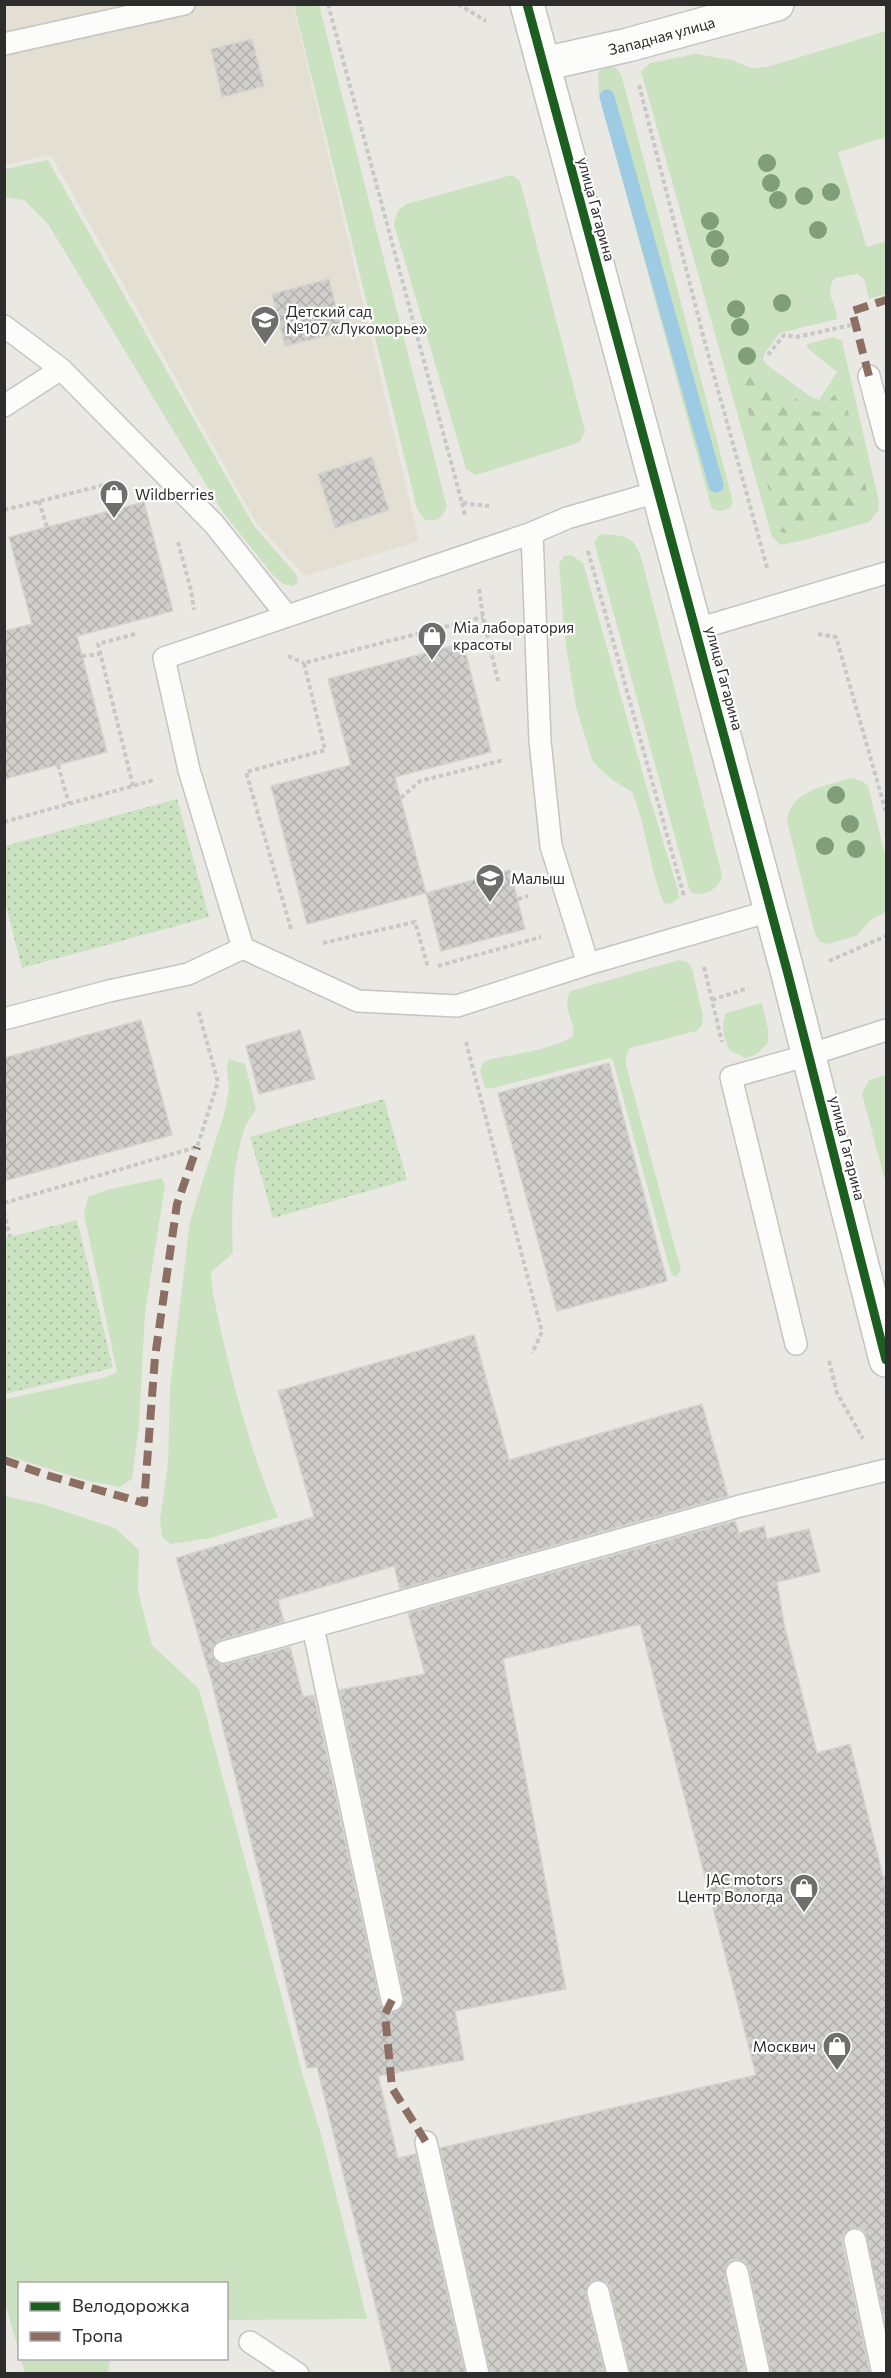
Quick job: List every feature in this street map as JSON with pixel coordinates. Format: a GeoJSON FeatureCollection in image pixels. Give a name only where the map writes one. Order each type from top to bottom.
{"type":"FeatureCollection","features":[{"type":"Feature","properties":{"kind":"street","name":"улица Гагарина"},"geometry":{"type":"LineString","coordinates":[[527,4],[657,492],[697,629],[886,1360]]}},
{"type":"Feature","properties":{"kind":"street","name":"Западная улица"},"geometry":{"type":"LineString","coordinates":[[543,64],[628,45],[777,4]]}},
{"type":"Feature","properties":{"kind":"lane"},"geometry":{"type":"LineString","coordinates":[[4,44],[184,4]]}},
{"type":"Feature","properties":{"kind":"lane"},"geometry":{"type":"LineString","coordinates":[[4,326],[61,369],[214,524],[287,616]]}},
{"type":"Feature","properties":{"kind":"lane"},"geometry":{"type":"LineString","coordinates":[[4,406],[61,369]]}},
{"type":"Feature","properties":{"kind":"lane"},"geometry":{"type":"LineString","coordinates":[[869,376],[886,440]]}},
{"type":"Feature","properties":{"kind":"lane"},"geometry":{"type":"LineString","coordinates":[[657,492],[567,518],[532,533],[164,658],[189,770],[243,948],[358,1001],[457,1006],[588,964],[770,911]]}},
{"type":"Feature","properties":{"kind":"lane"},"geometry":{"type":"LineString","coordinates":[[532,533],[540,741],[551,846],[588,964]]}},
{"type":"Feature","properties":{"kind":"lane"},"geometry":{"type":"LineString","coordinates":[[697,629],[886,573]]}},
{"type":"Feature","properties":{"kind":"lane"},"geometry":{"type":"LineString","coordinates":[[4,1019],[109,991],[188,974],[243,948]]}},
{"type":"Feature","properties":{"kind":"lane"},"geometry":{"type":"LineString","coordinates":[[796,1344],[731,1077],[886,1030]]}},
{"type":"Feature","properties":{"kind":"lane"},"geometry":{"type":"LineString","coordinates":[[224,1652],[740,1506],[882,1471]]}},
{"type":"Feature","properties":{"kind":"lane"},"geometry":{"type":"LineString","coordinates":[[313,1627],[392,2000]]}},
{"type":"Feature","properties":{"kind":"lane"},"geometry":{"type":"LineString","coordinates":[[426,2142],[478,2373]]}},
{"type":"Feature","properties":{"kind":"lane"},"geometry":{"type":"LineString","coordinates":[[855,2241],[883,2373]]}},
{"type":"Feature","properties":{"kind":"lane"},"geometry":{"type":"LineString","coordinates":[[737,2272],[759,2373]]}},
{"type":"Feature","properties":{"kind":"lane"},"geometry":{"type":"LineString","coordinates":[[598,2292],[618,2373]]}},
{"type":"Feature","properties":{"kind":"lane"},"geometry":{"type":"LineString","coordinates":[[250,2342],[298,2373]]}},
{"type":"Feature","properties":{"kind":"path"},"geometry":{"type":"LineString","coordinates":[[328,4],[462,502],[497,508]]}},
{"type":"Feature","properties":{"kind":"path"},"geometry":{"type":"LineString","coordinates":[[628,45],[704,339],[785,629],[836,637],[886,812]]}},
{"type":"Feature","properties":{"kind":"path"},"geometry":{"type":"LineString","coordinates":[[768,355],[784,335],[796,337],[855,324]]}},
{"type":"Feature","properties":{"kind":"path"},"geometry":{"type":"LineString","coordinates":[[4,510],[123,480]]}},
{"type":"Feature","properties":{"kind":"path"},"geometry":{"type":"LineString","coordinates":[[105,484],[112,510]]}},
{"type":"Feature","properties":{"kind":"path"},"geometry":{"type":"LineString","coordinates":[[39,501],[47,527]]}},
{"type":"Feature","properties":{"kind":"path"},"geometry":{"type":"LineString","coordinates":[[567,518],[590,553],[695,934],[726,1057],[757,1070]]}},
{"type":"Feature","properties":{"kind":"path"},"geometry":{"type":"LineString","coordinates":[[176,533],[191,590],[195,618]]}},
{"type":"Feature","properties":{"kind":"path"},"geometry":{"type":"LineString","coordinates":[[294,937],[246,772],[325,750],[304,663],[483,617],[498,682]]}},
{"type":"Feature","properties":{"kind":"path"},"geometry":{"type":"LineString","coordinates":[[133,786],[98,644],[141,632]]}},
{"type":"Feature","properties":{"kind":"path"},"geometry":{"type":"LineString","coordinates":[[423,632],[429,652]]}},
{"type":"Feature","properties":{"kind":"path"},"geometry":{"type":"LineString","coordinates":[[82,656],[100,654]]}},
{"type":"Feature","properties":{"kind":"path"},"geometry":{"type":"LineString","coordinates":[[401,798],[420,782],[506,760]]}},
{"type":"Feature","properties":{"kind":"path"},"geometry":{"type":"LineString","coordinates":[[58,765],[69,804]]}},
{"type":"Feature","properties":{"kind":"path"},"geometry":{"type":"LineString","coordinates":[[4,822],[189,770]]}},
{"type":"Feature","properties":{"kind":"path"},"geometry":{"type":"LineString","coordinates":[[518,899],[535,894]]}},
{"type":"Feature","properties":{"kind":"path"},"geometry":{"type":"LineString","coordinates":[[319,944],[415,922],[429,968],[548,935]]}},
{"type":"Feature","properties":{"kind":"path"},"geometry":{"type":"LineString","coordinates":[[4,1203],[197,1147],[218,1082],[188,974]]}},
{"type":"Feature","properties":{"kind":"path"},"geometry":{"type":"LineString","coordinates":[[457,1006],[543,1332],[532,1353]]}},
{"type":"Feature","properties":{"kind":"path"},"geometry":{"type":"LineString","coordinates":[[4,1212],[10,1237]]}},
{"type":"Feature","properties":{"kind":"path"},"geometry":{"type":"LineString","coordinates":[[829,1359],[837,1393],[882,1471]]}},
{"type":"Feature","properties":{"kind":"shaded area","name":"Детский сад №107 «Лукоморье»"},"geometry":{"type":"Polygon","coordinates":[[[4,5],[293,5],[419,541],[305,576],[257,524],[51,155],[5,165],[4,5]]]}},
{"type":"Feature","properties":{"kind":"green space"},"geometry":{"type":"Polygon","coordinates":[[[294,5],[319,5],[447,507],[441,517],[435,520],[424,519],[417,509],[294,5]]]}},
{"type":"Feature","properties":{"kind":"green space"},"geometry":{"type":"Polygon","coordinates":[[[886,31],[886,137],[838,152],[866,245],[868,247],[886,241],[886,294],[869,299],[864,279],[857,274],[835,278],[830,293],[837,319],[780,333],[763,359],[766,364],[811,397],[819,400],[837,372],[806,347],[808,344],[834,337],[842,341],[879,502],[878,511],[869,522],[781,545],[772,537],[641,71],[650,63],[696,54],[732,60],[751,68],[767,67],[886,31]]]}},
{"type":"Feature","properties":{"kind":"green space"},"geometry":{"type":"Polygon","coordinates":[[[608,66],[616,68],[623,80],[733,502],[730,508],[721,511],[714,510],[711,506],[599,94],[598,72],[608,66]]]}},
{"type":"Feature","properties":{"kind":"green space"},"geometry":{"type":"Polygon","coordinates":[[[48,160],[254,526],[296,574],[298,583],[292,586],[283,584],[273,575],[222,511],[48,224],[24,200],[5,197],[5,169],[48,160]]]}},
{"type":"Feature","properties":{"kind":"green space"},"geometry":{"type":"Polygon","coordinates":[[[512,175],[520,181],[585,431],[581,440],[575,444],[476,475],[466,469],[394,224],[398,211],[406,204],[512,175]]]}},
{"type":"Feature","properties":{"kind":"green space"},"geometry":{"type":"Polygon","coordinates":[[[744,369],[758,373],[816,412],[822,411],[835,393],[843,395],[869,500],[864,513],[792,534],[780,532],[739,377],[740,372],[744,369]]]}},
{"type":"Feature","properties":{"kind":"green space"},"geometry":{"type":"Polygon","coordinates":[[[606,534],[630,540],[637,547],[642,560],[722,875],[718,884],[705,893],[690,892],[594,542],[599,535],[606,534]]]}},
{"type":"Feature","properties":{"kind":"green space"},"geometry":{"type":"Polygon","coordinates":[[[571,555],[583,563],[678,890],[679,898],[670,904],[664,903],[659,890],[632,792],[611,779],[593,762],[576,707],[565,639],[559,564],[564,556],[571,555]]]}},
{"type":"Feature","properties":{"kind":"green space"},"geometry":{"type":"Polygon","coordinates":[[[851,778],[862,781],[868,786],[886,859],[886,912],[871,920],[857,935],[828,944],[820,942],[815,934],[787,821],[795,802],[802,796],[821,787],[851,778]]]}},
{"type":"Feature","properties":{"kind":"green space"},"geometry":{"type":"Polygon","coordinates":[[[177,799],[209,917],[22,968],[5,902],[5,846],[177,799]]]}},
{"type":"Feature","properties":{"kind":"green space"},"geometry":{"type":"Polygon","coordinates":[[[679,960],[687,962],[692,968],[703,1016],[702,1026],[696,1031],[630,1048],[626,1057],[626,1065],[681,1270],[676,1277],[670,1270],[613,1061],[610,1058],[488,1089],[485,1087],[480,1071],[483,1063],[488,1060],[556,1045],[573,1036],[567,1002],[571,991],[679,960]]]}},
{"type":"Feature","properties":{"kind":"green space"},"geometry":{"type":"Polygon","coordinates":[[[762,1003],[768,1029],[768,1043],[757,1054],[746,1058],[729,1050],[723,1027],[726,1013],[762,1003]]]}},
{"type":"Feature","properties":{"kind":"green space"},"geometry":{"type":"Polygon","coordinates":[[[229,1059],[245,1064],[256,1109],[245,1127],[237,1159],[232,1207],[233,1253],[211,1272],[213,1294],[240,1407],[257,1463],[278,1517],[211,1538],[171,1544],[162,1537],[160,1520],[168,1463],[170,1388],[190,1221],[224,1114],[229,1090],[227,1068],[229,1059]]]}},
{"type":"Feature","properties":{"kind":"green space"},"geometry":{"type":"Polygon","coordinates":[[[886,1075],[886,1185],[862,1094],[869,1080],[886,1075]]]}},
{"type":"Feature","properties":{"kind":"green space"},"geometry":{"type":"Polygon","coordinates":[[[384,1099],[407,1180],[273,1218],[250,1137],[384,1099]]]}},
{"type":"Feature","properties":{"kind":"green space"},"geometry":{"type":"Polygon","coordinates":[[[162,1178],[165,1185],[145,1313],[139,1425],[132,1479],[120,1487],[88,1481],[5,1455],[5,1399],[103,1378],[117,1372],[84,1213],[88,1197],[106,1190],[162,1178]]]}},
{"type":"Feature","properties":{"kind":"green space"},"geometry":{"type":"Polygon","coordinates":[[[77,1220],[113,1368],[5,1394],[5,1238],[77,1220]]]}},
{"type":"Feature","properties":{"kind":"green space"},"geometry":{"type":"Polygon","coordinates":[[[5,1496],[42,1504],[115,1528],[139,1550],[138,1591],[152,1645],[199,1689],[303,2076],[321,2134],[367,2319],[228,2320],[228,2282],[18,2282],[18,2348],[4,2299],[5,1496]]]}},
{"type":"Feature","properties":{"kind":"green space"},"geometry":{"type":"Polygon","coordinates":[[[22,2360],[110,2360],[108,2374],[25,2373],[22,2360]]]}},
{"type":"Feature","properties":{"kind":"building"},"geometry":{"type":"Polygon","coordinates":[[[252,39],[264,86],[222,97],[211,49],[252,39]]]}},
{"type":"Feature","properties":{"kind":"building"},"geometry":{"type":"Polygon","coordinates":[[[329,279],[342,332],[285,346],[272,294],[329,279]]]}},
{"type":"Feature","properties":{"kind":"building"},"geometry":{"type":"Polygon","coordinates":[[[372,457],[389,510],[335,528],[318,474],[372,457]]]}},
{"type":"Feature","properties":{"kind":"building"},"geometry":{"type":"Polygon","coordinates":[[[144,502],[173,611],[77,636],[107,752],[4,779],[4,631],[32,624],[9,537],[144,502]]]}},
{"type":"Feature","properties":{"kind":"building"},"geometry":{"type":"Polygon","coordinates":[[[463,643],[491,752],[395,777],[426,893],[307,924],[271,786],[351,765],[328,679],[463,643]]]}},
{"type":"Feature","properties":{"kind":"building"},"geometry":{"type":"Polygon","coordinates":[[[510,870],[525,929],[441,951],[426,893],[510,870]]]}},
{"type":"Feature","properties":{"kind":"building"},"geometry":{"type":"Polygon","coordinates":[[[141,1020],[172,1135],[4,1181],[4,1058],[141,1020]]]}},
{"type":"Feature","properties":{"kind":"building"},"geometry":{"type":"Polygon","coordinates":[[[300,1030],[315,1079],[259,1094],[246,1046],[300,1030]]]}},
{"type":"Feature","properties":{"kind":"building"},"geometry":{"type":"Polygon","coordinates":[[[609,1063],[667,1281],[557,1311],[498,1093],[609,1063]]]}},
{"type":"Feature","properties":{"kind":"building"},"geometry":{"type":"Polygon","coordinates":[[[474,1335],[509,1460],[702,1404],[728,1496],[400,1589],[394,1566],[278,1600],[284,1622],[220,1640],[212,1648],[212,1656],[220,1664],[227,1664],[290,1647],[303,1697],[314,1695],[380,2003],[388,2012],[395,2012],[404,2004],[404,1997],[339,1690],[425,1674],[408,1613],[735,1521],[739,1533],[764,1526],[767,1539],[809,1529],[820,1572],[777,1582],[784,1624],[817,1753],[850,1744],[886,1888],[886,2328],[865,2232],[860,2228],[852,2228],[843,2235],[842,2242],[870,2373],[771,2373],[749,2269],[746,2263],[735,2259],[728,2263],[725,2275],[746,2373],[630,2373],[610,2289],[607,2283],[596,2280],[589,2283],[586,2294],[605,2373],[490,2373],[440,2148],[756,2075],[640,1624],[503,1659],[566,1989],[455,2011],[464,2060],[378,2076],[398,2158],[416,2154],[465,2373],[392,2373],[317,2067],[307,2068],[212,1683],[176,1558],[314,1517],[278,1391],[474,1335]]]}},
{"type":"Feature","properties":{"kind":"waterway"},"geometry":{"type":"LineString","coordinates":[[607,97],[716,485]]}},
{"type":"Feature","properties":{"kind":"marked path"},"geometry":{"type":"LineString","coordinates":[[869,376],[852,311],[886,300]]}},
{"type":"Feature","properties":{"kind":"marked path"},"geometry":{"type":"LineString","coordinates":[[4,1460],[46,1475],[144,1503],[155,1357],[177,1204],[197,1147]]}},
{"type":"Feature","properties":{"kind":"marked path"},"geometry":{"type":"LineString","coordinates":[[392,2000],[385,2014],[392,2088],[426,2142]]}},
{"type":"Feature","properties":{"kind":"cycle path"},"geometry":{"type":"LineString","coordinates":[[527,4],[788,974],[886,1360]]}},
{"type":"Feature","properties":{"kind":"place","name":"Детский сад №107 «Лукоморье»"},"geometry":{"type":"Point","coordinates":[265,346]}},
{"type":"Feature","properties":{"kind":"place","name":"Wildberries"},"geometry":{"type":"Point","coordinates":[114,520]}},
{"type":"Feature","properties":{"kind":"place","name":"Mia лаборатория красоты"},"geometry":{"type":"Point","coordinates":[432,662]}},
{"type":"Feature","properties":{"kind":"place","name":"Малыш"},"geometry":{"type":"Point","coordinates":[490,904]}},
{"type":"Feature","properties":{"kind":"place","name":"JAC motors Центр Вологда"},"geometry":{"type":"Point","coordinates":[804,1914]}},
{"type":"Feature","properties":{"kind":"place","name":"Москвич"},"geometry":{"type":"Point","coordinates":[837,2072]}}]}
